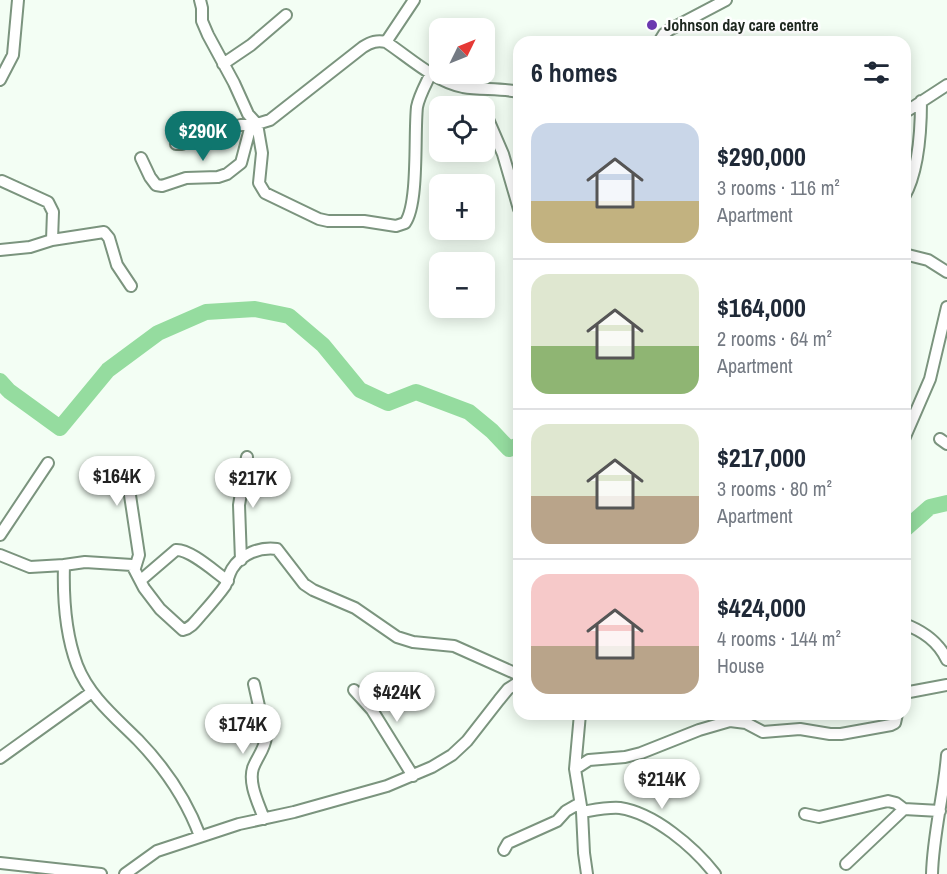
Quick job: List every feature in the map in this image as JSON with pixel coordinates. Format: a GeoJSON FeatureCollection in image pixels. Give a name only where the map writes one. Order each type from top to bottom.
{"type":"FeatureCollection","features":[{"type":"Feature","properties":{"kind":"street"},"geometry":{"type":"LineString","coordinates":[[0,80],[13,55],[18,0]]}},
{"type":"Feature","properties":{"kind":"street"},"geometry":{"type":"LineString","coordinates":[[200,0],[202,21],[254,124],[262,153],[259,183],[265,193],[319,219],[401,225],[408,219],[417,151],[415,128],[418,104],[429,78]]}},
{"type":"Feature","properties":{"kind":"street"},"geometry":{"type":"LineString","coordinates":[[386,42],[414,0]]}},
{"type":"Feature","properties":{"kind":"street"},"geometry":{"type":"LineString","coordinates":[[663,36],[669,30],[720,1]]}},
{"type":"Feature","properties":{"kind":"street"},"geometry":{"type":"LineString","coordinates":[[223,64],[286,15]]}},
{"type":"Feature","properties":{"kind":"street"},"geometry":{"type":"LineString","coordinates":[[176,144],[182,144],[218,130],[270,120],[320,79],[370,43],[380,40],[429,72]]}},
{"type":"Feature","properties":{"kind":"street"},"geometry":{"type":"LineString","coordinates":[[456,84],[478,89],[513,92]]}},
{"type":"Feature","properties":{"kind":"street"},"geometry":{"type":"LineString","coordinates":[[911,108],[947,85]]}},
{"type":"Feature","properties":{"kind":"street"},"geometry":{"type":"LineString","coordinates":[[478,89],[480,96]]}},
{"type":"Feature","properties":{"kind":"street"},"geometry":{"type":"LineString","coordinates":[[911,184],[921,121],[921,101]]}},
{"type":"Feature","properties":{"kind":"street"},"geometry":{"type":"LineString","coordinates":[[141,158],[150,177],[156,184],[162,186],[186,178],[218,177],[227,174],[241,163],[254,124]]}},
{"type":"Feature","properties":{"kind":"street"},"geometry":{"type":"LineString","coordinates":[[495,135],[513,188]]}},
{"type":"Feature","properties":{"kind":"street"},"geometry":{"type":"LineString","coordinates":[[2,181],[48,202],[53,212],[52,240]]}},
{"type":"Feature","properties":{"kind":"street"},"geometry":{"type":"LineString","coordinates":[[0,250],[30,247],[52,240],[101,232],[107,233],[117,265],[131,286]]}},
{"type":"Feature","properties":{"kind":"street"},"geometry":{"type":"LineString","coordinates":[[911,256],[928,260],[947,272]]}},
{"type":"Feature","properties":{"kind":"street"},"geometry":{"type":"LineString","coordinates":[[911,423],[930,379],[946,311]]}},
{"type":"Feature","properties":{"kind":"street"},"geometry":{"type":"LineString","coordinates":[[241,560],[239,505],[247,457]]}},
{"type":"Feature","properties":{"kind":"street"},"geometry":{"type":"LineString","coordinates":[[0,535],[48,463]]}},
{"type":"Feature","properties":{"kind":"street"},"geometry":{"type":"LineString","coordinates":[[135,568],[139,555],[128,482],[130,472],[139,465]]}},
{"type":"Feature","properties":{"kind":"street"},"geometry":{"type":"LineString","coordinates":[[141,580],[170,554],[179,549],[188,552],[228,581]]}},
{"type":"Feature","properties":{"kind":"street"},"geometry":{"type":"LineString","coordinates":[[0,555],[30,567],[85,562],[132,565],[160,609],[183,630],[192,625],[228,581],[232,568],[241,560],[257,550],[277,549],[304,584],[355,608],[397,636],[413,642],[454,646],[513,672]]}},
{"type":"Feature","properties":{"kind":"street"},"geometry":{"type":"LineString","coordinates":[[64,565],[63,602],[77,666],[92,692],[113,717],[139,741],[162,771],[188,807],[200,836]]}},
{"type":"Feature","properties":{"kind":"street"},"geometry":{"type":"LineString","coordinates":[[911,627],[931,638],[947,660]]}},
{"type":"Feature","properties":{"kind":"street"},"geometry":{"type":"LineString","coordinates":[[254,684],[266,737],[265,744],[253,767],[252,776],[264,819]]}},
{"type":"Feature","properties":{"kind":"street"},"geometry":{"type":"LineString","coordinates":[[911,692],[947,685]]}},
{"type":"Feature","properties":{"kind":"street"},"geometry":{"type":"LineString","coordinates":[[125,874],[157,851],[200,836],[387,786],[432,767],[452,755],[467,741],[508,689],[513,686]]}},
{"type":"Feature","properties":{"kind":"street"},"geometry":{"type":"LineString","coordinates":[[354,690],[372,711],[413,776]]}},
{"type":"Feature","properties":{"kind":"street"},"geometry":{"type":"LineString","coordinates":[[0,758],[92,692]]}},
{"type":"Feature","properties":{"kind":"street"},"geometry":{"type":"LineString","coordinates":[[579,720],[575,769],[587,874]]}},
{"type":"Feature","properties":{"kind":"street"},"geometry":{"type":"LineString","coordinates":[[575,769],[589,760],[625,757],[641,753],[724,720]]}},
{"type":"Feature","properties":{"kind":"street"},"geometry":{"type":"LineString","coordinates":[[736,720],[763,732],[800,729],[841,734],[891,725],[896,720]]}},
{"type":"Feature","properties":{"kind":"street"},"geometry":{"type":"LineString","coordinates":[[932,874],[932,854],[945,797],[947,754]]}},
{"type":"Feature","properties":{"kind":"street"},"geometry":{"type":"LineString","coordinates":[[805,814],[819,817],[888,801],[904,809],[940,811]]}},
{"type":"Feature","properties":{"kind":"street"},"geometry":{"type":"LineString","coordinates":[[504,850],[508,843],[557,821],[566,811],[581,807],[617,808],[645,817],[665,829],[694,850],[715,874]]}},
{"type":"Feature","properties":{"kind":"street"},"geometry":{"type":"LineString","coordinates":[[846,864],[904,809]]}},
{"type":"Feature","properties":{"kind":"street"},"geometry":{"type":"LineString","coordinates":[[0,862],[101,874]]}},
{"type":"Feature","properties":{"kind":"waterway"},"geometry":{"type":"LineString","coordinates":[[0,381],[9,391],[60,428],[108,370],[158,333],[206,312],[255,309],[289,316],[323,345],[360,390],[388,403],[416,392],[469,412],[509,449],[513,447]]}},
{"type":"Feature","properties":{"kind":"waterway"},"geometry":{"type":"LineString","coordinates":[[911,524],[930,507],[947,503]]}},
{"type":"Feature","properties":{"kind":"place","name":"Johnson day care centre"},"geometry":{"type":"Point","coordinates":[652,25]}}]}
